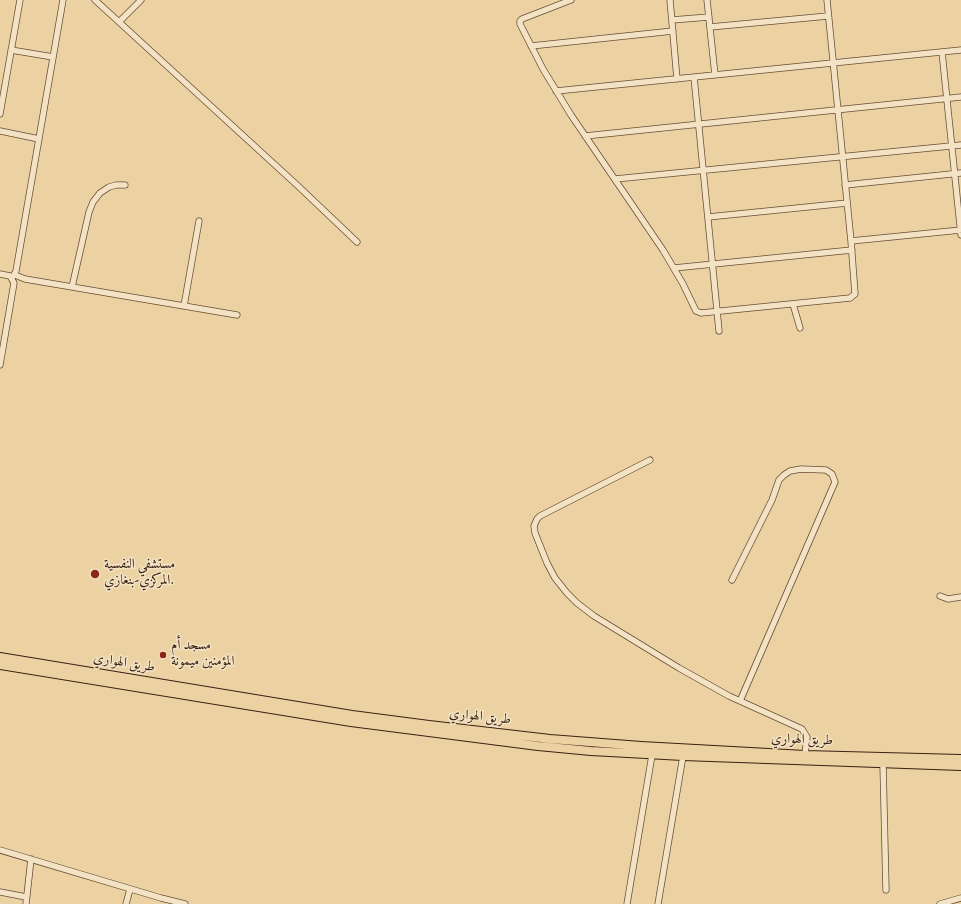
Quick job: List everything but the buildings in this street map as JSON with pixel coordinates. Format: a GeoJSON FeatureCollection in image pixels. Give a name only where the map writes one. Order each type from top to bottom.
{"type":"FeatureCollection","features":[{"type":"Feature","properties":{"kind":"highway","name":"طريق الهواري"},"geometry":{"type":"LineString","coordinates":[[0,657],[352,719],[550,739],[641,746],[805,755],[961,759]]}},
{"type":"Feature","properties":{"kind":"highway","name":"طريق الهواري"},"geometry":{"type":"LineString","coordinates":[[0,665],[530,745],[652,755],[961,766]]}},
{"type":"Feature","properties":{"kind":"street"},"geometry":{"type":"LineString","coordinates":[[0,114],[20,0]]}},
{"type":"Feature","properties":{"kind":"street"},"geometry":{"type":"LineString","coordinates":[[0,365],[14,286],[13,277],[63,0]]}},
{"type":"Feature","properties":{"kind":"street"},"geometry":{"type":"LineString","coordinates":[[95,0],[297,185],[356,242]]}},
{"type":"Feature","properties":{"kind":"street"},"geometry":{"type":"LineString","coordinates":[[119,22],[141,0]]}},
{"type":"Feature","properties":{"kind":"street"},"geometry":{"type":"LineString","coordinates":[[570,0],[521,20],[520,24],[556,90],[585,136],[674,268],[697,312],[701,313],[793,304],[853,296],[855,292],[826,0]]}},
{"type":"Feature","properties":{"kind":"street"},"geometry":{"type":"LineString","coordinates":[[670,0],[677,79]]}},
{"type":"Feature","properties":{"kind":"street"},"geometry":{"type":"LineString","coordinates":[[707,0],[715,75]]}},
{"type":"Feature","properties":{"kind":"street"},"geometry":{"type":"LineString","coordinates":[[710,27],[828,16]]}},
{"type":"Feature","properties":{"kind":"street"},"geometry":{"type":"LineString","coordinates":[[672,20],[709,17]]}},
{"type":"Feature","properties":{"kind":"street"},"geometry":{"type":"LineString","coordinates":[[531,46],[673,31]]}},
{"type":"Feature","properties":{"kind":"street"},"geometry":{"type":"LineString","coordinates":[[11,50],[53,57]]}},
{"type":"Feature","properties":{"kind":"street"},"geometry":{"type":"LineString","coordinates":[[556,90],[961,50]]}},
{"type":"Feature","properties":{"kind":"street"},"geometry":{"type":"LineString","coordinates":[[942,52],[952,146],[958,174],[961,235]]}},
{"type":"Feature","properties":{"kind":"street"},"geometry":{"type":"LineString","coordinates":[[694,77],[719,331]]}},
{"type":"Feature","properties":{"kind":"street"},"geometry":{"type":"LineString","coordinates":[[585,136],[961,98]]}},
{"type":"Feature","properties":{"kind":"street"},"geometry":{"type":"LineString","coordinates":[[0,131],[39,139]]}},
{"type":"Feature","properties":{"kind":"street"},"geometry":{"type":"LineString","coordinates":[[615,179],[961,145]]}},
{"type":"Feature","properties":{"kind":"street"},"geometry":{"type":"LineString","coordinates":[[845,185],[958,174]]}},
{"type":"Feature","properties":{"kind":"street"},"geometry":{"type":"LineString","coordinates":[[72,287],[89,212],[93,202],[106,188],[116,185],[125,185]]}},
{"type":"Feature","properties":{"kind":"street"},"geometry":{"type":"LineString","coordinates":[[708,217],[847,203]]}},
{"type":"Feature","properties":{"kind":"street"},"geometry":{"type":"LineString","coordinates":[[184,306],[199,221]]}},
{"type":"Feature","properties":{"kind":"street"},"geometry":{"type":"LineString","coordinates":[[851,241],[961,230]]}},
{"type":"Feature","properties":{"kind":"street"},"geometry":{"type":"LineString","coordinates":[[674,268],[852,250]]}},
{"type":"Feature","properties":{"kind":"street"},"geometry":{"type":"LineString","coordinates":[[0,274],[237,315]]}},
{"type":"Feature","properties":{"kind":"street"},"geometry":{"type":"LineString","coordinates":[[793,304],[800,328]]}},
{"type":"Feature","properties":{"kind":"street"},"geometry":{"type":"LineString","coordinates":[[650,460],[540,516],[534,526],[535,533],[547,563],[556,578],[576,603],[594,616],[679,668],[740,701],[802,729],[807,737],[805,755]]}},
{"type":"Feature","properties":{"kind":"street"},"geometry":{"type":"LineString","coordinates":[[732,580],[772,500],[780,480],[784,475],[790,471],[801,469],[826,470],[831,472],[835,478],[835,482],[740,701]]}},
{"type":"Feature","properties":{"kind":"street"},"geometry":{"type":"LineString","coordinates":[[940,596],[948,599],[961,597]]}},
{"type":"Feature","properties":{"kind":"street"},"geometry":{"type":"LineString","coordinates":[[628,904],[652,755]]}},
{"type":"Feature","properties":{"kind":"street"},"geometry":{"type":"LineString","coordinates":[[658,904],[683,756]]}},
{"type":"Feature","properties":{"kind":"street"},"geometry":{"type":"LineString","coordinates":[[882,764],[886,890]]}},
{"type":"Feature","properties":{"kind":"street"},"geometry":{"type":"LineString","coordinates":[[0,850],[185,904]]}},
{"type":"Feature","properties":{"kind":"street"},"geometry":{"type":"LineString","coordinates":[[26,904],[31,859]]}},
{"type":"Feature","properties":{"kind":"street"},"geometry":{"type":"LineString","coordinates":[[126,904],[130,889]]}},
{"type":"Feature","properties":{"kind":"street"},"geometry":{"type":"LineString","coordinates":[[0,892],[26,897]]}},
{"type":"Feature","properties":{"kind":"street"},"geometry":{"type":"LineString","coordinates":[[940,904],[961,898]]}},
{"type":"Feature","properties":{"kind":"place","name":"مستشفي النفسية المركزي-بنغازي."},"geometry":{"type":"Point","coordinates":[95,574]}},
{"type":"Feature","properties":{"kind":"place","name":"مسجد أم المؤمنين ميمونة"},"geometry":{"type":"Point","coordinates":[163,655]}}]}
